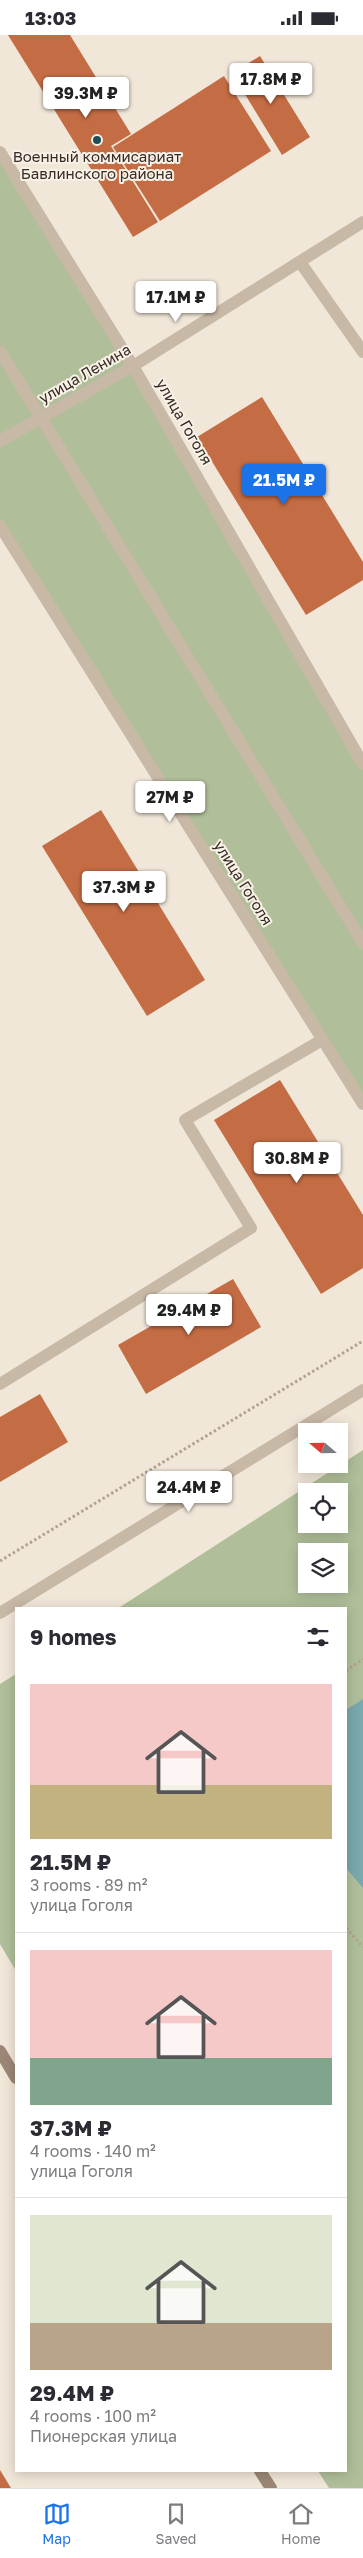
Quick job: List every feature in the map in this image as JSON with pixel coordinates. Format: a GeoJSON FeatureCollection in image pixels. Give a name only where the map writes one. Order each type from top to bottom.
{"type":"FeatureCollection","features":[{"type":"Feature","properties":{"kind":"street","name":"улица Гоголя"},"geometry":{"type":"LineString","coordinates":[[0,152],[133,366],[363,764]]}},
{"type":"Feature","properties":{"kind":"street","name":"улица Ленина"},"geometry":{"type":"LineString","coordinates":[[0,441],[133,366],[363,222]]}},
{"type":"Feature","properties":{"kind":"street"},"geometry":{"type":"LineString","coordinates":[[300,262],[363,352]]}},
{"type":"Feature","properties":{"kind":"street"},"geometry":{"type":"LineString","coordinates":[[0,351],[363,943]]}},
{"type":"Feature","properties":{"kind":"street","name":"улица Гоголя"},"geometry":{"type":"LineString","coordinates":[[0,526],[363,1104]]}},
{"type":"Feature","properties":{"kind":"street"},"geometry":{"type":"LineString","coordinates":[[0,1384],[251,1228],[185,1120],[322,1040]]}},
{"type":"Feature","properties":{"kind":"street"},"geometry":{"type":"LineString","coordinates":[[0,1613],[363,1390]]}},
{"type":"Feature","properties":{"kind":"street"},"geometry":{"type":"LineString","coordinates":[[0,2051],[15,2076]]}},
{"type":"Feature","properties":{"kind":"street"},"geometry":{"type":"LineString","coordinates":[[261,2472],[271,2488]]}},
{"type":"Feature","properties":{"kind":"path"},"geometry":{"type":"LineString","coordinates":[[0,1561],[363,1341]]}},
{"type":"Feature","properties":{"kind":"path"},"geometry":{"type":"LineString","coordinates":[[347,1670],[363,1659]]}},
{"type":"Feature","properties":{"kind":"path"},"geometry":{"type":"LineString","coordinates":[[347,1929],[363,1947]]}},
{"type":"Feature","properties":{"kind":"green space"},"geometry":{"type":"Polygon","coordinates":[[[0,152],[363,764],[363,1104],[0,526],[0,152]]]}},
{"type":"Feature","properties":{"kind":"green space"},"geometry":{"type":"Polygon","coordinates":[[[363,1450],[363,2488],[329,2488],[319,2472],[347,2472],[347,1607],[120,1607],[298,1492],[298,1533],[348,1533],[348,1483],[312,1483],[327,1473],[348,1473],[348,1460],[363,1450]]]}},
{"type":"Feature","properties":{"kind":"green space"},"geometry":{"type":"Polygon","coordinates":[[[15,1675],[15,1969],[0,1944],[0,1684],[15,1675]]]}},
{"type":"Feature","properties":{"kind":"water"},"geometry":{"type":"Polygon","coordinates":[[[363,1699],[363,1888],[347,1869],[347,1709],[363,1699]]]}},
{"type":"Feature","properties":{"kind":"building","name":"Военный коммисариат Бавлинского района"},"geometry":{"type":"Polygon","coordinates":[[[8,35],[70,35],[131,134],[111,146],[158,222],[133,237],[8,35]]]}},
{"type":"Feature","properties":{"kind":"building"},"geometry":{"type":"Polygon","coordinates":[[[260,56],[310,137],[282,155],[232,73],[260,56]]]}},
{"type":"Feature","properties":{"kind":"building"},"geometry":{"type":"Polygon","coordinates":[[[224,76],[271,151],[160,221],[113,147],[224,76]]]}},
{"type":"Feature","properties":{"kind":"building"},"geometry":{"type":"Polygon","coordinates":[[[262,397],[363,562],[363,580],[306,615],[197,437],[262,397]]]}},
{"type":"Feature","properties":{"kind":"building"},"geometry":{"type":"Polygon","coordinates":[[[101,810],[205,980],[147,1016],[42,846],[101,810]]]}},
{"type":"Feature","properties":{"kind":"building"},"geometry":{"type":"Polygon","coordinates":[[[280,1080],[363,1215],[363,1268],[321,1294],[214,1120],[280,1080]]]}},
{"type":"Feature","properties":{"kind":"building"},"geometry":{"type":"Polygon","coordinates":[[[233,1279],[261,1327],[146,1394],[118,1345],[233,1279]]]}},
{"type":"Feature","properties":{"kind":"building"},"geometry":{"type":"Polygon","coordinates":[[[40,1394],[68,1442],[0,1482],[0,1417],[40,1394]]]}},
{"type":"Feature","properties":{"kind":"building"},"geometry":{"type":"Polygon","coordinates":[[[0,2470],[11,2488],[0,2488],[0,2470]]]}},
{"type":"Feature","properties":{"kind":"place","name":"Военный коммисариат Бавлинского района"},"geometry":{"type":"Point","coordinates":[97,140]}}]}
